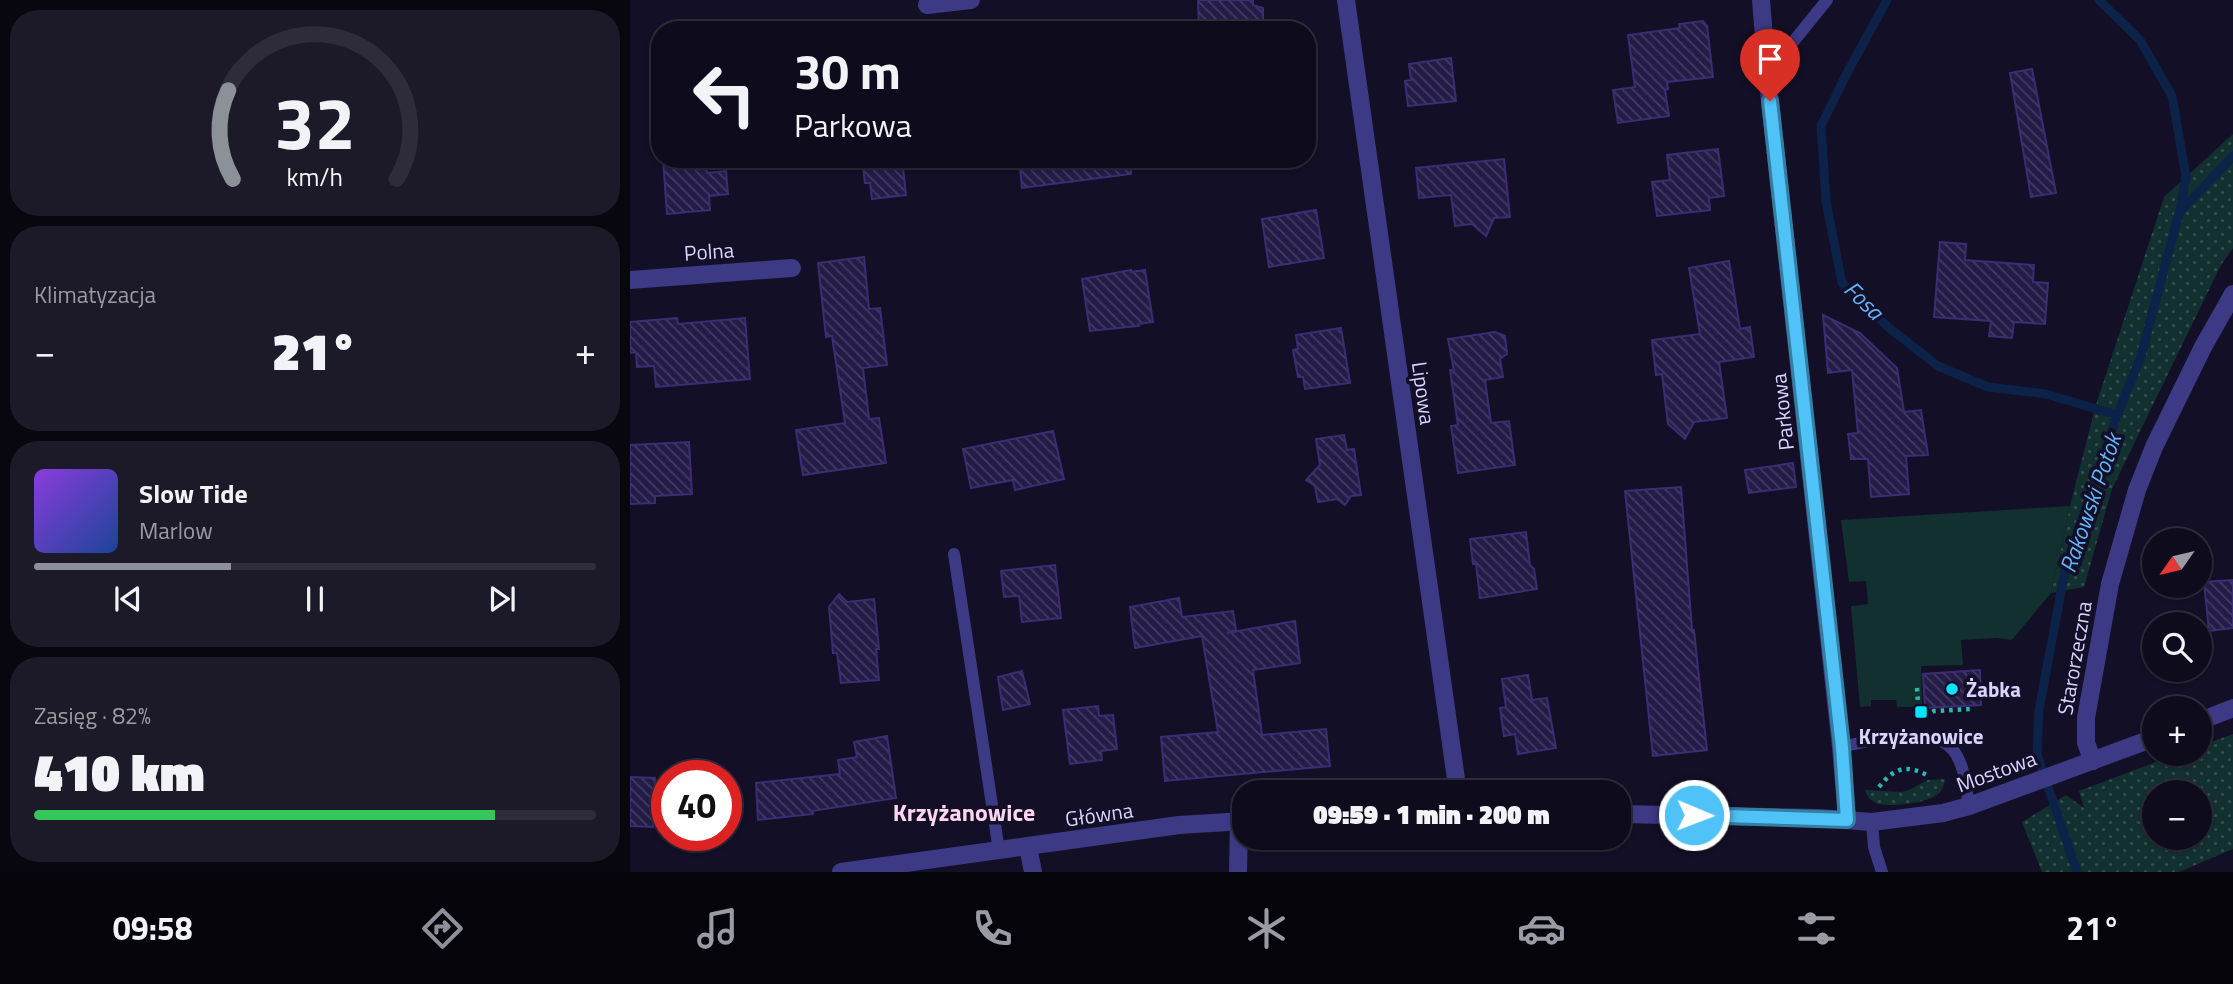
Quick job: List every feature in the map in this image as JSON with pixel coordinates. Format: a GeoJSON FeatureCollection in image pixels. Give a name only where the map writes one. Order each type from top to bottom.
{"type":"FeatureCollection","features":[{"type":"Feature","properties":{"kind":"street"},"geometry":{"type":"LineString","coordinates":[[927,5],[971,0]]}},
{"type":"Feature","properties":{"kind":"street","name":"Lipowa"},"geometry":{"type":"LineString","coordinates":[[1346,0],[1456,780]]}},
{"type":"Feature","properties":{"kind":"street","name":"Parkowa"},"geometry":{"type":"LineString","coordinates":[[1761,0],[1842,747],[1847,820]]}},
{"type":"Feature","properties":{"kind":"street","name":"Polna"},"geometry":{"type":"LineString","coordinates":[[630,280],[792,268]]}},
{"type":"Feature","properties":{"kind":"street","name":"Starorzeczna"},"geometry":{"type":"LineString","coordinates":[[2093,761],[2086,743],[2086,718],[2110,584],[2137,490],[2154,447],[2197,358],[2233,294]]}},
{"type":"Feature","properties":{"kind":"street"},"geometry":{"type":"LineString","coordinates":[[2212,716],[2233,708]]}},
{"type":"Feature","properties":{"kind":"street","name":"Mostowa"},"geometry":{"type":"LineString","coordinates":[[1847,820],[1872,822],[1942,813],[1969,806],[2142,743]]}},
{"type":"Feature","properties":{"kind":"street"},"geometry":{"type":"LineString","coordinates":[[1631,814],[1847,820]]}},
{"type":"Feature","properties":{"kind":"street","name":"Główna"},"geometry":{"type":"LineString","coordinates":[[841,872],[1179,825],[1232,822]]}},
{"type":"Feature","properties":{"kind":"street"},"geometry":{"type":"LineString","coordinates":[[1028,847],[1032,872]]}},
{"type":"Feature","properties":{"kind":"street","name":"Główna"},"geometry":{"type":"LineString","coordinates":[[1238,872],[1239,850]]}},
{"type":"Feature","properties":{"kind":"lane"},"geometry":{"type":"LineString","coordinates":[[1767,74],[1827,0]]}},
{"type":"Feature","properties":{"kind":"lane"},"geometry":{"type":"LineString","coordinates":[[954,554],[999,851]]}},
{"type":"Feature","properties":{"kind":"lane"},"geometry":{"type":"LineString","coordinates":[[1842,747],[1889,736],[1937,740],[1951,747],[1959,759],[1969,806]]}},
{"type":"Feature","properties":{"kind":"lane"},"geometry":{"type":"LineString","coordinates":[[1872,822],[1874,847],[1882,872]]}},
{"type":"Feature","properties":{"kind":"path"},"geometry":{"type":"LineString","coordinates":[[1917,688],[1919,719]]}},
{"type":"Feature","properties":{"kind":"path"},"geometry":{"type":"LineString","coordinates":[[1880,787],[1886,778],[1903,769],[1910,768],[1928,776]]}},
{"type":"Feature","properties":{"kind":"green space"},"geometry":{"type":"Polygon","coordinates":[[[2233,134],[2233,248],[2221,265],[2112,489],[2084,587],[2051,593],[2095,408],[2164,197],[2233,134]]]}},
{"type":"Feature","properties":{"kind":"green space"},"geometry":{"type":"Polygon","coordinates":[[[2070,506],[2051,593],[2012,640],[1961,640],[1963,665],[1921,666],[1922,707],[1897,707],[1896,700],[1871,700],[1871,706],[1860,707],[1851,606],[1868,604],[1866,581],[1849,582],[1841,520],[2070,506]]]}},
{"type":"Feature","properties":{"kind":"green space"},"geometry":{"type":"Polygon","coordinates":[[[2233,734],[2233,849],[2179,872],[2042,872],[2022,822],[2066,795],[2084,808],[2079,791],[2145,766],[2212,766],[2212,742],[2233,734]]]}},
{"type":"Feature","properties":{"kind":"green space"},"geometry":{"type":"Polygon","coordinates":[[[1945,779],[1938,794],[1908,804],[1876,803],[1869,798],[1865,790],[1902,792],[1928,780],[1945,779]]]}},
{"type":"Feature","properties":{"kind":"building"},"geometry":{"type":"Polygon","coordinates":[[[1198,0],[1253,0],[1253,5],[1263,8],[1263,21],[1199,21],[1198,0]]]}},
{"type":"Feature","properties":{"kind":"building"},"geometry":{"type":"Polygon","coordinates":[[[1703,21],[1707,26],[1713,77],[1667,82],[1668,89],[1665,90],[1669,116],[1618,123],[1613,90],[1635,87],[1628,35],[1680,28],[1679,24],[1703,21]]]}},
{"type":"Feature","properties":{"kind":"building"},"geometry":{"type":"Polygon","coordinates":[[[1451,58],[1456,101],[1408,106],[1405,81],[1411,80],[1409,64],[1451,58]]]}},
{"type":"Feature","properties":{"kind":"building"},"geometry":{"type":"Polygon","coordinates":[[[2032,69],[2056,193],[2031,197],[2010,73],[2032,69]]]}},
{"type":"Feature","properties":{"kind":"building"},"geometry":{"type":"Polygon","coordinates":[[[1718,149],[1724,196],[1709,198],[1710,210],[1657,216],[1652,182],[1670,180],[1667,155],[1718,149]]]}},
{"type":"Feature","properties":{"kind":"building"},"geometry":{"type":"Polygon","coordinates":[[[1504,159],[1510,217],[1494,218],[1486,236],[1472,224],[1455,226],[1451,195],[1419,198],[1416,168],[1504,159]]]}},
{"type":"Feature","properties":{"kind":"building"},"geometry":{"type":"Polygon","coordinates":[[[664,168],[707,168],[707,173],[726,171],[728,194],[709,196],[710,210],[667,214],[664,168]]]}},
{"type":"Feature","properties":{"kind":"building"},"geometry":{"type":"Polygon","coordinates":[[[863,168],[903,168],[906,195],[872,199],[870,183],[865,183],[863,168]]]}},
{"type":"Feature","properties":{"kind":"building"},"geometry":{"type":"Polygon","coordinates":[[[1020,168],[1131,168],[1131,174],[1022,188],[1020,168]]]}},
{"type":"Feature","properties":{"kind":"building"},"geometry":{"type":"Polygon","coordinates":[[[1316,210],[1324,258],[1269,267],[1262,219],[1316,210]]]}},
{"type":"Feature","properties":{"kind":"building"},"geometry":{"type":"Polygon","coordinates":[[[1940,242],[1966,244],[1965,260],[2034,265],[2033,282],[2048,283],[2045,324],[2014,322],[2012,338],[1989,336],[1991,321],[1934,317],[1940,242]]]}},
{"type":"Feature","properties":{"kind":"building"},"geometry":{"type":"Polygon","coordinates":[[[864,257],[869,309],[880,308],[887,365],[863,368],[869,419],[879,418],[886,463],[803,475],[796,430],[845,423],[832,336],[826,337],[818,263],[864,257]]]}},
{"type":"Feature","properties":{"kind":"building"},"geometry":{"type":"Polygon","coordinates":[[[1729,261],[1740,329],[1750,327],[1754,357],[1719,362],[1727,418],[1694,422],[1685,439],[1668,424],[1662,374],[1656,375],[1652,340],[1700,334],[1689,268],[1729,261]]]}},
{"type":"Feature","properties":{"kind":"building"},"geometry":{"type":"Polygon","coordinates":[[[1145,270],[1153,322],[1090,331],[1082,279],[1145,270]]]}},
{"type":"Feature","properties":{"kind":"building"},"geometry":{"type":"Polygon","coordinates":[[[1823,315],[1860,333],[1897,368],[1904,412],[1921,410],[1928,455],[1906,456],[1909,494],[1871,497],[1868,459],[1851,459],[1848,434],[1858,433],[1852,370],[1828,373],[1823,315]]]}},
{"type":"Feature","properties":{"kind":"building"},"geometry":{"type":"Polygon","coordinates":[[[677,318],[678,324],[745,318],[750,379],[656,387],[654,366],[637,367],[636,352],[630,353],[630,322],[677,318]]]}},
{"type":"Feature","properties":{"kind":"building"},"geometry":{"type":"Polygon","coordinates":[[[1341,328],[1350,383],[1305,389],[1303,377],[1298,377],[1293,350],[1298,349],[1296,335],[1341,328]]]}},
{"type":"Feature","properties":{"kind":"building"},"geometry":{"type":"Polygon","coordinates":[[[1495,332],[1505,336],[1507,354],[1500,359],[1503,377],[1485,380],[1491,423],[1509,421],[1515,465],[1458,473],[1451,426],[1458,425],[1450,370],[1454,370],[1448,339],[1495,332]]]}},
{"type":"Feature","properties":{"kind":"building"},"geometry":{"type":"Polygon","coordinates":[[[1053,431],[1064,479],[1015,490],[1013,480],[971,488],[963,449],[1053,431]]]}},
{"type":"Feature","properties":{"kind":"building"},"geometry":{"type":"Polygon","coordinates":[[[1344,435],[1347,450],[1354,449],[1361,495],[1351,496],[1345,505],[1337,499],[1318,502],[1315,486],[1306,480],[1320,465],[1316,439],[1344,435]]]}},
{"type":"Feature","properties":{"kind":"building"},"geometry":{"type":"Polygon","coordinates":[[[689,442],[692,494],[655,496],[655,503],[630,504],[630,445],[689,442]]]}},
{"type":"Feature","properties":{"kind":"building"},"geometry":{"type":"Polygon","coordinates":[[[1793,463],[1796,487],[1749,493],[1745,470],[1793,463]]]}},
{"type":"Feature","properties":{"kind":"building"},"geometry":{"type":"Polygon","coordinates":[[[1681,487],[1692,630],[1707,750],[1653,756],[1625,491],[1681,487]]]}},
{"type":"Feature","properties":{"kind":"building"},"geometry":{"type":"Polygon","coordinates":[[[1526,532],[1530,565],[1534,569],[1537,589],[1480,598],[1470,539],[1526,532]]]}},
{"type":"Feature","properties":{"kind":"building"},"geometry":{"type":"Polygon","coordinates":[[[1055,565],[1061,618],[1022,622],[1019,596],[1004,597],[1001,571],[1055,565]]]}},
{"type":"Feature","properties":{"kind":"building"},"geometry":{"type":"Polygon","coordinates":[[[2233,580],[2233,628],[2212,631],[2212,612],[2207,612],[2206,598],[2212,598],[2212,581],[2233,580]]]}},
{"type":"Feature","properties":{"kind":"building"},"geometry":{"type":"Polygon","coordinates":[[[839,594],[847,602],[874,599],[879,680],[841,683],[837,653],[833,653],[829,607],[839,594]]]}},
{"type":"Feature","properties":{"kind":"building"},"geometry":{"type":"Polygon","coordinates":[[[1179,598],[1182,617],[1233,611],[1236,630],[1227,633],[1295,621],[1300,663],[1253,670],[1262,735],[1326,729],[1330,766],[1165,781],[1161,737],[1218,732],[1202,636],[1135,648],[1130,607],[1179,598]]]}},
{"type":"Feature","properties":{"kind":"building","name":"Żabka"},"geometry":{"type":"Polygon","coordinates":[[[1980,670],[1981,705],[1925,708],[1923,674],[1980,670]]]}},
{"type":"Feature","properties":{"kind":"building"},"geometry":{"type":"Polygon","coordinates":[[[1022,671],[1030,704],[1003,710],[998,677],[1022,671]]]}},
{"type":"Feature","properties":{"kind":"building"},"geometry":{"type":"Polygon","coordinates":[[[1528,675],[1532,700],[1547,698],[1556,748],[1518,754],[1515,734],[1504,736],[1500,708],[1506,707],[1502,679],[1528,675]]]}},
{"type":"Feature","properties":{"kind":"building"},"geometry":{"type":"Polygon","coordinates":[[[1098,706],[1099,716],[1113,715],[1117,749],[1101,751],[1102,760],[1070,764],[1063,710],[1098,706]]]}},
{"type":"Feature","properties":{"kind":"building"},"geometry":{"type":"Polygon","coordinates":[[[887,736],[896,798],[812,811],[813,814],[758,820],[756,783],[840,774],[838,760],[857,757],[854,742],[887,736]]]}},
{"type":"Feature","properties":{"kind":"building"},"geometry":{"type":"Polygon","coordinates":[[[630,777],[651,778],[651,827],[630,826],[630,777]]]}},
{"type":"Feature","properties":{"kind":"waterway","name":"Fosa"},"geometry":{"type":"LineString","coordinates":[[1887,0],[1821,126],[1826,201],[1842,283],[1888,327],[1938,366],[1988,387],[2046,394],[2117,415]]}},
{"type":"Feature","properties":{"kind":"waterway","name":"Fosa"},"geometry":{"type":"LineString","coordinates":[[2099,0],[2140,40],[2172,96],[2186,177],[2180,211]]}},
{"type":"Feature","properties":{"kind":"waterway","name":"Rakowski Potok"},"geometry":{"type":"LineString","coordinates":[[2077,872],[2037,754],[2039,710],[2066,565],[2117,415],[2141,356],[2179,213],[2233,156]]}},
{"type":"Feature","properties":{"kind":"place","name":"Żabka"},"geometry":{"type":"Point","coordinates":[1952,689]}},
{"type":"Feature","properties":{"kind":"place","name":"Krzyżanowice"},"geometry":{"type":"Point","coordinates":[1921,712]}},
{"type":"Feature","properties":{"kind":"district","name":"Krzyżanowice"},"geometry":{"type":"Point","coordinates":[964,812]}},
{"type":"Feature","properties":{"kind":"route"},"geometry":{"type":"LineString","coordinates":[[1694,815],[1847,820],[1842,747],[1770,101]]}}]}
